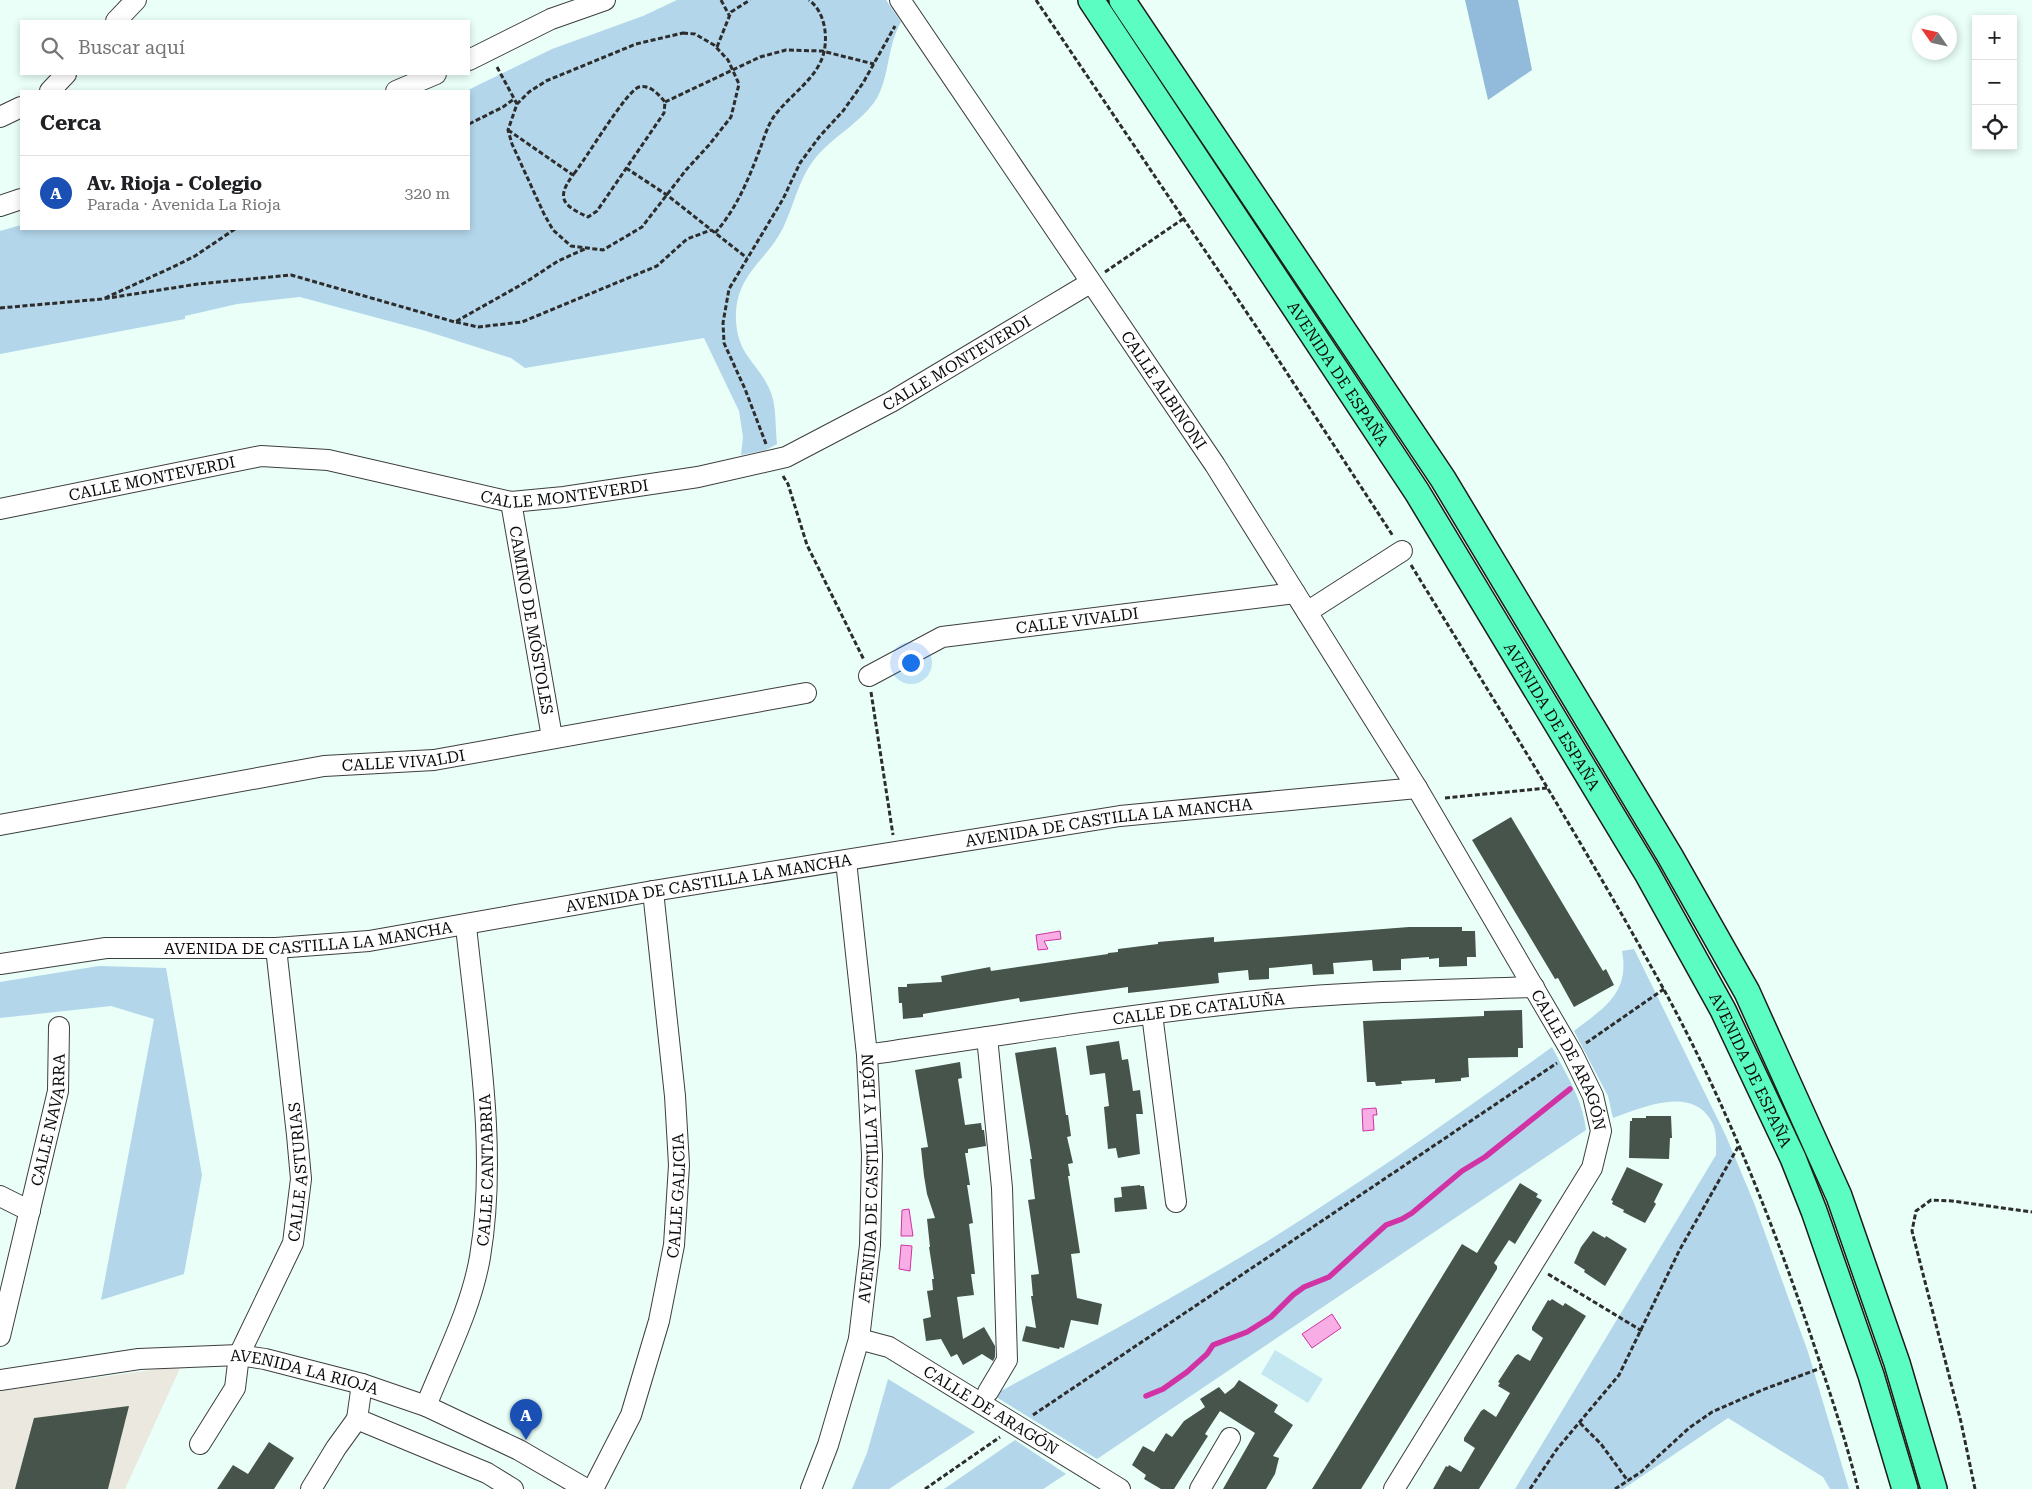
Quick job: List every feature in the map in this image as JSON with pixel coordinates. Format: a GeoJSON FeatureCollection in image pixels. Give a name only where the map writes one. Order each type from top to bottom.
{"type":"FeatureCollection","features":[{"type":"Feature","properties":{"kind":"main road","name":"AVENIDA DE ESPAÑA"},"geometry":{"type":"LineString","coordinates":[[1091,0],[1417,492],[1647,873],[1723,1010],[1793,1158],[1814,1211],[1871,1375],[1905,1489]]}},
{"type":"Feature","properties":{"kind":"main road","name":"AVENIDA DE ESPAÑA"},"geometry":{"type":"LineString","coordinates":[[1122,0],[1443,479],[1670,856],[1747,992],[1839,1196],[1897,1363],[1934,1489]]}},
{"type":"Feature","properties":{"kind":"street"},"geometry":{"type":"LineString","coordinates":[[117,20],[136,0]]}},
{"type":"Feature","properties":{"kind":"street"},"geometry":{"type":"LineString","coordinates":[[470,60],[551,19],[605,0]]}},
{"type":"Feature","properties":{"kind":"street","name":"CALLE ALBINONI"},"geometry":{"type":"LineString","coordinates":[[903,4],[1090,283],[1215,465],[1421,794]]}},
{"type":"Feature","properties":{"kind":"street"},"geometry":{"type":"LineString","coordinates":[[51,90],[65,75]]}},
{"type":"Feature","properties":{"kind":"street"},"geometry":{"type":"LineString","coordinates":[[398,90],[434,75]]}},
{"type":"Feature","properties":{"kind":"street"},"geometry":{"type":"LineString","coordinates":[[0,117],[20,107]]}},
{"type":"Feature","properties":{"kind":"street"},"geometry":{"type":"LineString","coordinates":[[0,206],[20,199]]}},
{"type":"Feature","properties":{"kind":"street","name":"CALLE MONTEVERDI"},"geometry":{"type":"LineString","coordinates":[[0,509],[261,456],[328,460],[511,502],[564,497],[698,477],[786,457],[891,402],[1090,283]]}},
{"type":"Feature","properties":{"kind":"street","name":"CAMINO DE MÓSTOLES"},"geometry":{"type":"LineString","coordinates":[[511,502],[552,737]]}},
{"type":"Feature","properties":{"kind":"street"},"geometry":{"type":"LineString","coordinates":[[1307,612],[1402,551]]}},
{"type":"Feature","properties":{"kind":"street","name":"CALLE VIVALDI"},"geometry":{"type":"LineString","coordinates":[[869,676],[942,637],[1295,593]]}},
{"type":"Feature","properties":{"kind":"street","name":"CALLE VIVALDI"},"geometry":{"type":"LineString","coordinates":[[0,825],[324,766],[434,760],[552,737],[806,694]]}},
{"type":"Feature","properties":{"kind":"street","name":"AVENIDA DE CASTILLA LA MANCHA"},"geometry":{"type":"LineString","coordinates":[[0,964],[106,948],[276,948],[369,941],[466,926],[654,891],[1120,816],[1421,794]]}},
{"type":"Feature","properties":{"kind":"street","name":"CALLE DE ARAGÓN"},"geometry":{"type":"LineString","coordinates":[[1394,1489],[1592,1168],[1601,1131],[1593,1096],[1572,1053],[1421,794]]}},
{"type":"Feature","properties":{"kind":"street","name":"AVENIDA DE CASTILLA Y LEÓN"},"geometry":{"type":"LineString","coordinates":[[811,1489],[828,1445],[859,1339],[870,1245],[872,1155],[866,1054],[846,861]]}},
{"type":"Feature","properties":{"kind":"street","name":"CALLE GALICIA"},"geometry":{"type":"LineString","coordinates":[[593,1489],[631,1415],[659,1321],[674,1245],[679,1165],[654,891]]}},
{"type":"Feature","properties":{"kind":"street","name":"CALLE CANTABRIA"},"geometry":{"type":"LineString","coordinates":[[426,1406],[462,1323],[480,1258],[487,1191],[486,1124],[466,926]]}},
{"type":"Feature","properties":{"kind":"street","name":"CALLE ASTURIAS"},"geometry":{"type":"LineString","coordinates":[[200,1444],[235,1388],[239,1355],[293,1243],[301,1179],[276,948]]}},
{"type":"Feature","properties":{"kind":"street","name":"CALLE DE CATALUÑA"},"geometry":{"type":"LineString","coordinates":[[866,1054],[1152,1014],[1278,1000],[1416,990],[1534,987]]}},
{"type":"Feature","properties":{"kind":"street"},"geometry":{"type":"LineString","coordinates":[[1152,1014],[1176,1202]]}},
{"type":"Feature","properties":{"kind":"street","name":"CALLE NAVARRA"},"geometry":{"type":"LineString","coordinates":[[0,1336],[58,1090],[59,1027]]}},
{"type":"Feature","properties":{"kind":"street"},"geometry":{"type":"LineString","coordinates":[[987,1037],[1002,1188],[1007,1360],[988,1392]]}},
{"type":"Feature","properties":{"kind":"street","name":"CALLE NAVARRA"},"geometry":{"type":"LineString","coordinates":[[0,1196],[30,1211]]}},
{"type":"Feature","properties":{"kind":"street","name":"CALLE DE ARAGÓN"},"geometry":{"type":"LineString","coordinates":[[859,1339],[889,1347],[1120,1489]]}},
{"type":"Feature","properties":{"kind":"street","name":"AVENIDA LA RIOJA"},"geometry":{"type":"LineString","coordinates":[[0,1380],[139,1359],[239,1355],[265,1359],[362,1384],[426,1406],[519,1450],[586,1489]]}},
{"type":"Feature","properties":{"kind":"street"},"geometry":{"type":"LineString","coordinates":[[311,1489],[356,1419],[362,1384]]}},
{"type":"Feature","properties":{"kind":"street"},"geometry":{"type":"LineString","coordinates":[[356,1419],[487,1474],[513,1489]]}},
{"type":"Feature","properties":{"kind":"street"},"geometry":{"type":"LineString","coordinates":[[1200,1489],[1230,1438]]}},
{"type":"Feature","properties":{"kind":"path"},"geometry":{"type":"LineString","coordinates":[[721,0],[729,15]]}},
{"type":"Feature","properties":{"kind":"path"},"geometry":{"type":"LineString","coordinates":[[716,47],[729,15],[750,0]]}},
{"type":"Feature","properties":{"kind":"path"},"geometry":{"type":"LineString","coordinates":[[0,308],[102,299],[198,284],[291,275],[478,327],[522,322],[657,266],[687,239],[713,231],[729,216],[743,191],[774,115],[818,68],[824,51],[824,30],[821,13],[809,0]]}},
{"type":"Feature","properties":{"kind":"path"},"geometry":{"type":"LineString","coordinates":[[1036,0],[1282,366],[1402,551],[1547,788],[1664,989],[1708,1077],[1789,1272],[1849,1450],[1858,1489]]}},
{"type":"Feature","properties":{"kind":"path"},"geometry":{"type":"LineString","coordinates":[[771,452],[762,436],[745,389],[724,343],[724,323],[729,289],[783,199],[800,164],[820,136],[844,111],[874,64],[903,4]]}},
{"type":"Feature","properties":{"kind":"path"},"geometry":{"type":"LineString","coordinates":[[683,33],[695,34],[716,47],[728,60],[739,84],[731,117],[642,227],[603,250],[571,246],[554,230],[544,214],[512,144],[508,130],[517,104],[528,92],[546,81],[636,44],[683,33]]}},
{"type":"Feature","properties":{"kind":"path"},"geometry":{"type":"LineString","coordinates":[[665,102],[760,57],[786,50],[824,51],[874,64]]}},
{"type":"Feature","properties":{"kind":"path"},"geometry":{"type":"LineString","coordinates":[[502,76],[517,104]]}},
{"type":"Feature","properties":{"kind":"path"},"geometry":{"type":"LineString","coordinates":[[644,86],[653,90],[665,102],[664,113],[597,211],[588,217],[571,209],[565,202],[563,195],[566,184],[584,161],[624,101],[637,87],[644,86]]}},
{"type":"Feature","properties":{"kind":"path"},"geometry":{"type":"LineString","coordinates":[[470,124],[503,107],[514,99]]}},
{"type":"Feature","properties":{"kind":"path"},"geometry":{"type":"LineString","coordinates":[[508,130],[573,175]]}},
{"type":"Feature","properties":{"kind":"path"},"geometry":{"type":"LineString","coordinates":[[626,168],[667,194],[747,258]]}},
{"type":"Feature","properties":{"kind":"path"},"geometry":{"type":"LineString","coordinates":[[1090,283],[1183,219]]}},
{"type":"Feature","properties":{"kind":"path"},"geometry":{"type":"LineString","coordinates":[[102,299],[195,256],[234,230]]}},
{"type":"Feature","properties":{"kind":"path"},"geometry":{"type":"LineString","coordinates":[[455,322],[526,282],[558,261],[587,248]]}},
{"type":"Feature","properties":{"kind":"path"},"geometry":{"type":"LineString","coordinates":[[779,468],[788,484],[807,545],[864,661],[869,676],[896,852]]}},
{"type":"Feature","properties":{"kind":"path"},"geometry":{"type":"LineString","coordinates":[[1421,794],[1547,788]]}},
{"type":"Feature","properties":{"kind":"path"},"geometry":{"type":"LineString","coordinates":[[925,1489],[1664,989]]}},
{"type":"Feature","properties":{"kind":"path"},"geometry":{"type":"LineString","coordinates":[[1530,1489],[1557,1450],[1619,1375],[1642,1331],[1679,1251],[1738,1146]]}},
{"type":"Feature","properties":{"kind":"path"},"geometry":{"type":"LineString","coordinates":[[1975,1489],[1961,1422],[1912,1231],[1916,1211],[1931,1200],[1952,1200],[2032,1212]]}},
{"type":"Feature","properties":{"kind":"path"},"geometry":{"type":"LineString","coordinates":[[1532,1265],[1642,1331]]}},
{"type":"Feature","properties":{"kind":"path"},"geometry":{"type":"LineString","coordinates":[[1616,1489],[1648,1466],[1689,1428],[1712,1412],[1762,1390],[1821,1368]]}},
{"type":"Feature","properties":{"kind":"path"},"geometry":{"type":"LineString","coordinates":[[1580,1423],[1614,1459],[1628,1481]]}},
{"type":"Feature","properties":{"kind":"shaded area"},"geometry":{"type":"Polygon","coordinates":[[[677,0],[886,0],[901,22],[896,31],[884,79],[877,98],[864,114],[824,148],[811,164],[801,181],[783,228],[752,270],[740,292],[737,305],[737,333],[748,357],[769,388],[775,408],[777,444],[766,450],[741,455],[743,437],[739,411],[704,338],[525,368],[511,358],[426,331],[300,297],[237,304],[185,316],[185,319],[0,354],[0,231],[20,225],[20,230],[470,230],[470,90],[468,90],[552,49],[643,16],[677,0]]]}},
{"type":"Feature","properties":{"kind":"shaded area"},"geometry":{"type":"Polygon","coordinates":[[[1465,0],[1518,0],[1532,70],[1488,100],[1465,0]]]}},
{"type":"Feature","properties":{"kind":"shaded area"},"geometry":{"type":"Polygon","coordinates":[[[1060,931],[1061,939],[1044,941],[1048,949],[1038,950],[1036,935],[1060,931]]]}},
{"type":"Feature","properties":{"kind":"shaded area"},"geometry":{"type":"Polygon","coordinates":[[[1634,949],[1726,1136],[1754,1203],[1808,1352],[1849,1489],[1830,1489],[1823,1477],[1728,1418],[1623,1489],[1515,1489],[1716,1155],[1716,1135],[1713,1124],[1704,1112],[1694,1105],[1681,1102],[1667,1102],[1613,1118],[1608,1096],[1574,1031],[1595,1015],[1612,998],[1622,978],[1622,951],[1634,949]]]}},
{"type":"Feature","properties":{"kind":"shaded area"},"geometry":{"type":"Polygon","coordinates":[[[99,966],[166,968],[202,1175],[184,1274],[101,1300],[154,1019],[111,1006],[0,1018],[0,982],[99,966]]]}},
{"type":"Feature","properties":{"kind":"shaded area"},"geometry":{"type":"Polygon","coordinates":[[[1552,1047],[1578,1098],[1586,1130],[1097,1459],[993,1395],[1128,1322],[1261,1245],[1408,1149],[1552,1047]]]}},
{"type":"Feature","properties":{"kind":"shaded area"},"geometry":{"type":"Polygon","coordinates":[[[1376,1108],[1377,1115],[1373,1115],[1374,1130],[1363,1131],[1362,1109],[1376,1108]]]}},
{"type":"Feature","properties":{"kind":"shaded area"},"geometry":{"type":"Polygon","coordinates":[[[909,1209],[913,1236],[901,1236],[902,1210],[909,1209]]]}},
{"type":"Feature","properties":{"kind":"shaded area"},"geometry":{"type":"Polygon","coordinates":[[[901,1245],[912,1246],[910,1271],[899,1269],[901,1245]]]}},
{"type":"Feature","properties":{"kind":"shaded area"},"geometry":{"type":"Polygon","coordinates":[[[1332,1314],[1341,1328],[1312,1348],[1302,1334],[1332,1314]]]}},
{"type":"Feature","properties":{"kind":"shaded area"},"geometry":{"type":"Polygon","coordinates":[[[1275,1350],[1323,1379],[1308,1403],[1261,1374],[1275,1350]]]}},
{"type":"Feature","properties":{"kind":"shaded area"},"geometry":{"type":"Polygon","coordinates":[[[181,1366],[125,1489],[0,1489],[0,1391],[181,1366]]]}},
{"type":"Feature","properties":{"kind":"shaded area"},"geometry":{"type":"Polygon","coordinates":[[[888,1379],[975,1432],[889,1489],[852,1489],[867,1453],[888,1379]]]}},
{"type":"Feature","properties":{"kind":"shaded area"},"geometry":{"type":"Polygon","coordinates":[[[1015,1440],[1066,1474],[1043,1489],[944,1489],[1015,1440]]]}},
{"type":"Feature","properties":{"kind":"building"},"geometry":{"type":"Polygon","coordinates":[[[1511,817],[1603,971],[1606,969],[1614,985],[1574,1007],[1558,978],[1555,979],[1472,840],[1511,817]]]}},
{"type":"Feature","properties":{"kind":"building"},"geometry":{"type":"Polygon","coordinates":[[[1409,927],[1462,927],[1462,931],[1475,931],[1476,957],[1467,957],[1467,966],[1439,967],[1439,958],[1401,959],[1401,970],[1373,971],[1372,960],[1333,963],[1334,974],[1313,975],[1312,964],[1269,968],[1269,979],[1249,980],[1248,970],[1218,973],[1219,983],[1128,993],[1128,987],[1020,1002],[1019,998],[923,1014],[923,1017],[903,1019],[902,1003],[899,1003],[898,987],[907,987],[907,984],[942,982],[941,976],[990,967],[991,971],[1108,954],[1118,952],[1118,949],[1158,944],[1158,942],[1214,937],[1214,942],[1409,927]]]}},
{"type":"Feature","properties":{"kind":"building"},"geometry":{"type":"Polygon","coordinates":[[[1522,1010],[1523,1048],[1518,1048],[1518,1057],[1468,1058],[1469,1077],[1461,1078],[1461,1081],[1435,1083],[1435,1079],[1401,1081],[1402,1084],[1376,1086],[1375,1082],[1367,1082],[1363,1021],[1484,1016],[1484,1011],[1522,1010]]]}},
{"type":"Feature","properties":{"kind":"building"},"geometry":{"type":"Polygon","coordinates":[[[1119,1041],[1122,1060],[1128,1059],[1133,1091],[1140,1090],[1143,1114],[1136,1114],[1140,1154],[1118,1158],[1116,1148],[1108,1149],[1104,1107],[1109,1106],[1105,1073],[1090,1075],[1086,1046],[1119,1041]]]}},
{"type":"Feature","properties":{"kind":"building"},"geometry":{"type":"Polygon","coordinates":[[[1056,1047],[1071,1136],[1067,1137],[1073,1163],[1068,1164],[1070,1176],[1068,1176],[1080,1253],[1071,1254],[1077,1298],[1102,1304],[1098,1325],[1071,1320],[1064,1348],[1060,1347],[1059,1349],[1022,1341],[1026,1326],[1036,1328],[1031,1296],[1033,1296],[1031,1275],[1039,1274],[1028,1200],[1035,1199],[1030,1159],[1032,1159],[1015,1053],[1056,1047]]]}},
{"type":"Feature","properties":{"kind":"building"},"geometry":{"type":"Polygon","coordinates":[[[960,1062],[962,1078],[958,1079],[965,1125],[981,1123],[986,1146],[968,1149],[968,1153],[965,1153],[970,1185],[967,1185],[973,1223],[969,1224],[975,1274],[971,1274],[974,1295],[957,1297],[963,1339],[984,1327],[995,1346],[993,1361],[982,1354],[963,1365],[957,1354],[951,1357],[941,1339],[926,1341],[923,1319],[931,1317],[927,1291],[933,1290],[932,1279],[934,1279],[927,1219],[935,1218],[927,1194],[924,1176],[921,1148],[928,1147],[915,1070],[960,1062]]]}},
{"type":"Feature","properties":{"kind":"building"},"geometry":{"type":"Polygon","coordinates":[[[1646,1116],[1671,1116],[1672,1138],[1670,1138],[1669,1159],[1629,1158],[1630,1121],[1632,1121],[1632,1118],[1646,1118],[1646,1116]]]}},
{"type":"Feature","properties":{"kind":"building"},"geometry":{"type":"Polygon","coordinates":[[[1627,1167],[1663,1184],[1654,1202],[1656,1204],[1645,1223],[1612,1204],[1613,1201],[1611,1200],[1627,1167]]]}},
{"type":"Feature","properties":{"kind":"building"},"geometry":{"type":"Polygon","coordinates":[[[1520,1183],[1538,1194],[1536,1197],[1542,1200],[1515,1244],[1509,1240],[1494,1263],[1497,1269],[1361,1489],[1312,1489],[1462,1244],[1477,1253],[1520,1183]]]}},
{"type":"Feature","properties":{"kind":"building"},"geometry":{"type":"Polygon","coordinates":[[[1144,1186],[1147,1209],[1115,1212],[1114,1198],[1122,1197],[1121,1187],[1144,1186]]]}},
{"type":"Feature","properties":{"kind":"building"},"geometry":{"type":"Polygon","coordinates":[[[1593,1231],[1605,1238],[1606,1236],[1627,1249],[1605,1286],[1574,1263],[1581,1247],[1593,1231]]]}},
{"type":"Feature","properties":{"kind":"building"},"geometry":{"type":"Polygon","coordinates":[[[1552,1299],[1563,1306],[1565,1303],[1586,1316],[1479,1489],[1433,1489],[1446,1466],[1448,1467],[1449,1465],[1461,1472],[1475,1448],[1464,1441],[1464,1438],[1481,1411],[1484,1409],[1496,1417],[1510,1393],[1498,1386],[1500,1383],[1498,1382],[1518,1354],[1530,1361],[1543,1338],[1532,1330],[1532,1327],[1548,1300],[1552,1299]]]}},
{"type":"Feature","properties":{"kind":"building"},"geometry":{"type":"Polygon","coordinates":[[[1239,1380],[1278,1405],[1274,1412],[1293,1425],[1273,1456],[1279,1458],[1275,1474],[1266,1489],[1223,1489],[1255,1433],[1220,1411],[1205,1434],[1208,1436],[1174,1489],[1161,1489],[1144,1479],[1146,1475],[1132,1465],[1143,1446],[1154,1452],[1166,1433],[1172,1437],[1184,1421],[1205,1407],[1200,1399],[1219,1387],[1225,1394],[1239,1380]]]}},
{"type":"Feature","properties":{"kind":"building"},"geometry":{"type":"Polygon","coordinates":[[[129,1406],[108,1489],[15,1489],[34,1418],[129,1406]]]}},
{"type":"Feature","properties":{"kind":"building"},"geometry":{"type":"Polygon","coordinates":[[[269,1442],[294,1458],[274,1489],[217,1489],[233,1465],[248,1474],[269,1442]]]}},
{"type":"Feature","properties":{"kind":"waterway"},"geometry":{"type":"LineString","coordinates":[[1146,1396],[1163,1389],[1187,1372],[1207,1354],[1213,1345],[1247,1332],[1271,1317],[1304,1287],[1329,1277],[1386,1225],[1412,1213],[1462,1171],[1485,1157],[1570,1089]]}},
{"type":"Feature","properties":{"kind":"place","name":"Av. Rioja - Colegio"},"geometry":{"type":"Point","coordinates":[526,1440]}}]}
